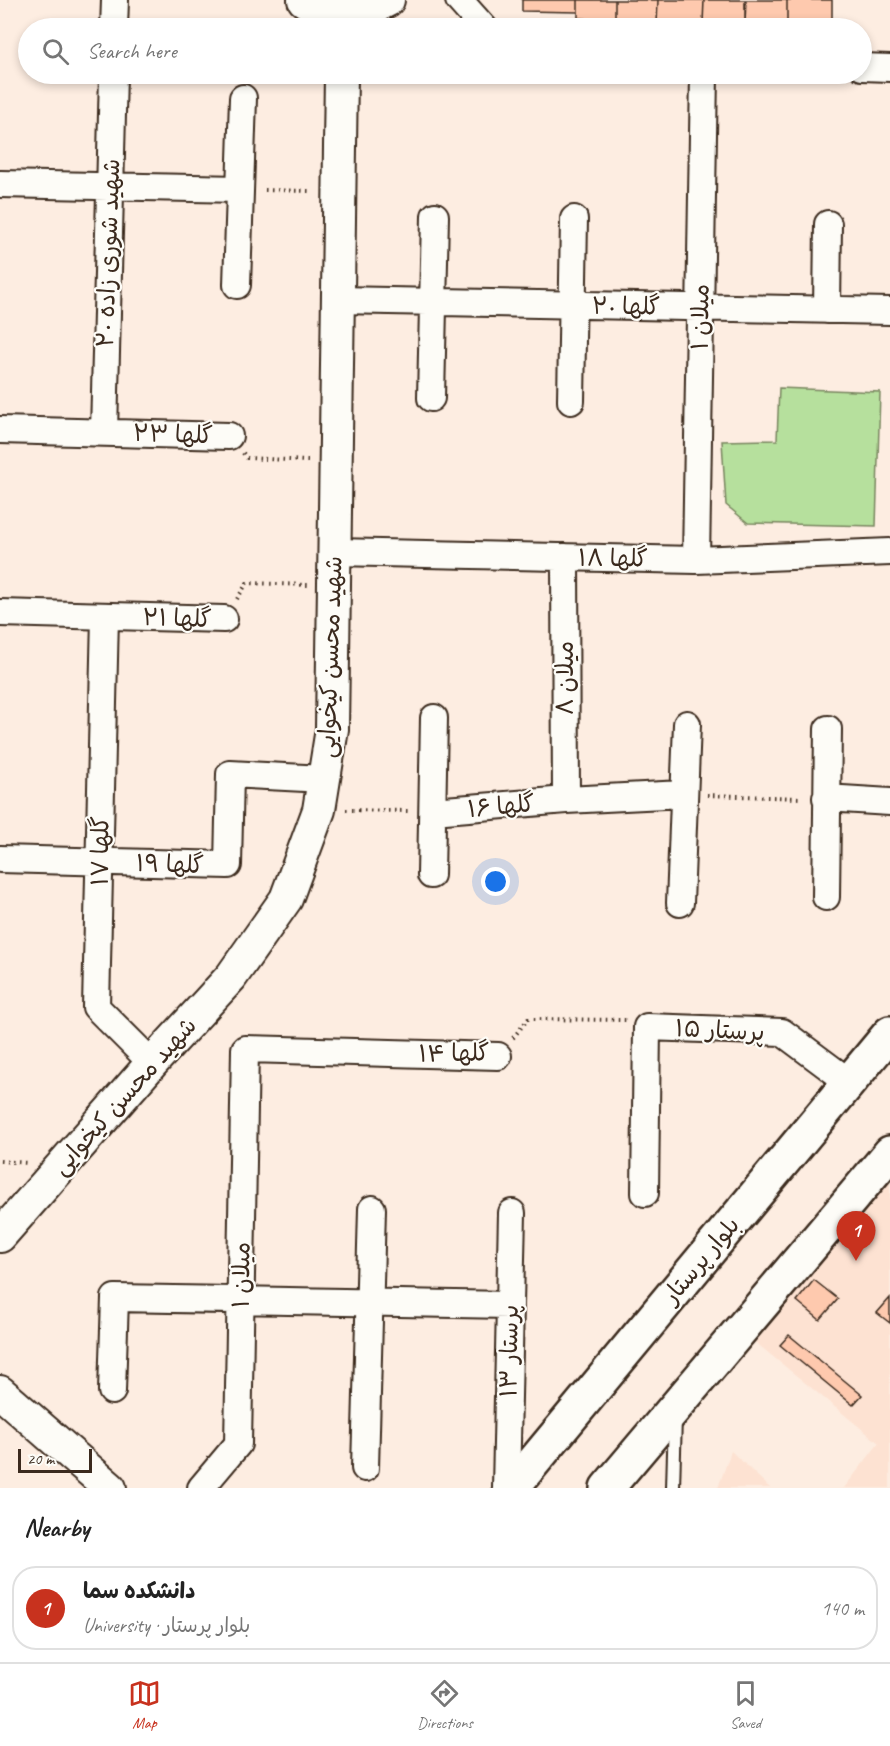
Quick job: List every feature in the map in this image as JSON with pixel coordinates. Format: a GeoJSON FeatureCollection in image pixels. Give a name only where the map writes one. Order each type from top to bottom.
{"type":"FeatureCollection","features":[{"type":"Feature","properties":{"kind":"main road","name":"بلوار پرستار"},"geometry":{"type":"LineString","coordinates":[[512,1488],[890,1033]]}},
{"type":"Feature","properties":{"kind":"main road"},"geometry":{"type":"LineString","coordinates":[[607,1488],[890,1153]]}},
{"type":"Feature","properties":{"kind":"street"},"geometry":{"type":"LineString","coordinates":[[114,18],[115,0]]}},
{"type":"Feature","properties":{"kind":"street"},"geometry":{"type":"LineString","coordinates":[[304,0],[338,18]]}},
{"type":"Feature","properties":{"kind":"street"},"geometry":{"type":"LineString","coordinates":[[347,18],[388,0]]}},
{"type":"Feature","properties":{"kind":"street"},"geometry":{"type":"LineString","coordinates":[[459,0],[475,18]]}},
{"type":"Feature","properties":{"kind":"street"},"geometry":{"type":"LineString","coordinates":[[872,67],[890,68]]}},
{"type":"Feature","properties":{"kind":"street","name":"شهید شوری زاده ۲۰"},"geometry":{"type":"LineString","coordinates":[[104,432],[113,84]]}},
{"type":"Feature","properties":{"kind":"street","name":"شهید محسن کیخوایی"},"geometry":{"type":"LineString","coordinates":[[0,1236],[231,977],[286,899],[319,810],[332,729],[341,84]]}},
{"type":"Feature","properties":{"kind":"street","name":"میلان ۱"},"geometry":{"type":"LineString","coordinates":[[696,560],[704,84]]}},
{"type":"Feature","properties":{"kind":"street"},"geometry":{"type":"LineString","coordinates":[[237,285],[243,99]]}},
{"type":"Feature","properties":{"kind":"street"},"geometry":{"type":"LineString","coordinates":[[0,184],[240,189]]}},
{"type":"Feature","properties":{"kind":"street"},"geometry":{"type":"LineString","coordinates":[[431,398],[435,216]]}},
{"type":"Feature","properties":{"kind":"street"},"geometry":{"type":"LineString","coordinates":[[571,401],[574,219]]}},
{"type":"Feature","properties":{"kind":"street"},"geometry":{"type":"LineString","coordinates":[[827,310],[828,224]]}},
{"type":"Feature","properties":{"kind":"street","name":"گلها ۲۰"},"geometry":{"type":"LineString","coordinates":[[338,300],[890,311]]}},
{"type":"Feature","properties":{"kind":"street","name":"گلها ۲۳"},"geometry":{"type":"LineString","coordinates":[[0,430],[229,436]]}},
{"type":"Feature","properties":{"kind":"street","name":"گلها ۱۸"},"geometry":{"type":"LineString","coordinates":[[335,552],[696,560],[890,552]]}},
{"type":"Feature","properties":{"kind":"street","name":"میلان ۸"},"geometry":{"type":"LineString","coordinates":[[565,557],[566,800]]}},
{"type":"Feature","properties":{"kind":"street","name":"گلها ۲۱"},"geometry":{"type":"LineString","coordinates":[[0,613],[224,620]]}},
{"type":"Feature","properties":{"kind":"street","name":"گلها ۱۷"},"geometry":{"type":"LineString","coordinates":[[105,616],[96,1007],[152,1063]]}},
{"type":"Feature","properties":{"kind":"street"},"geometry":{"type":"LineString","coordinates":[[431,875],[435,718]]}},
{"type":"Feature","properties":{"kind":"street"},"geometry":{"type":"LineString","coordinates":[[680,903],[687,724]]}},
{"type":"Feature","properties":{"kind":"street"},"geometry":{"type":"LineString","coordinates":[[826,897],[828,729]]}},
{"type":"Feature","properties":{"kind":"street","name":"گلها ۱۹"},"geometry":{"type":"LineString","coordinates":[[0,859],[228,865],[230,774],[324,779]]}},
{"type":"Feature","properties":{"kind":"street","name":"گلها ۱۶"},"geometry":{"type":"LineString","coordinates":[[433,812],[566,800],[683,794]]}},
{"type":"Feature","properties":{"kind":"street"},"geometry":{"type":"LineString","coordinates":[[826,798],[890,802]]}},
{"type":"Feature","properties":{"kind":"street"},"geometry":{"type":"LineString","coordinates":[[645,1192],[647,1027]]}},
{"type":"Feature","properties":{"kind":"street","name":"پرستار ۱۵"},"geometry":{"type":"LineString","coordinates":[[647,1027],[782,1032],[849,1082]]}},
{"type":"Feature","properties":{"kind":"street","name":"میلان ۱"},"geometry":{"type":"LineString","coordinates":[[201,1488],[238,1444],[245,1049]]}},
{"type":"Feature","properties":{"kind":"street","name":"گلها ۱۴"},"geometry":{"type":"LineString","coordinates":[[245,1049],[498,1056]]}},
{"type":"Feature","properties":{"kind":"street"},"geometry":{"type":"LineString","coordinates":[[365,1468],[372,1209]]}},
{"type":"Feature","properties":{"kind":"street","name":"پرستار ۱۳"},"geometry":{"type":"LineString","coordinates":[[506,1488],[512,1213]]}},
{"type":"Feature","properties":{"kind":"street"},"geometry":{"type":"LineString","coordinates":[[112,1391],[115,1298],[510,1305]]}},
{"type":"Feature","properties":{"kind":"street"},"geometry":{"type":"LineString","coordinates":[[0,1392],[110,1488]]}},
{"type":"Feature","properties":{"kind":"lane"},"geometry":{"type":"LineString","coordinates":[[673,1488],[675,1408]]}},
{"type":"Feature","properties":{"kind":"path"},"geometry":{"type":"LineString","coordinates":[[240,189],[340,191]]}},
{"type":"Feature","properties":{"kind":"path","name":"گلها ۲۳"},"geometry":{"type":"LineString","coordinates":[[229,436],[247,458],[336,463]]}},
{"type":"Feature","properties":{"kind":"path","name":"گلها ۲۱"},"geometry":{"type":"LineString","coordinates":[[224,620],[247,583],[334,586]]}},
{"type":"Feature","properties":{"kind":"path"},"geometry":{"type":"LineString","coordinates":[[683,794],[826,798]]}},
{"type":"Feature","properties":{"kind":"path","name":"گلها ۱۶"},"geometry":{"type":"LineString","coordinates":[[319,810],[433,812]]}},
{"type":"Feature","properties":{"kind":"path","name":"گلها ۱۴"},"geometry":{"type":"LineString","coordinates":[[498,1056],[528,1020],[626,1019],[647,1027]]}},
{"type":"Feature","properties":{"kind":"shaded area"},"geometry":{"type":"Polygon","coordinates":[[[890,1181],[890,1488],[844,1488],[879,1443],[755,1342],[890,1181]]]}},
{"type":"Feature","properties":{"kind":"shaded area"},"geometry":{"type":"Polygon","coordinates":[[[731,1451],[770,1488],[718,1488],[731,1451]]]}},
{"type":"Feature","properties":{"kind":"green space"},"geometry":{"type":"Polygon","coordinates":[[[779,388],[880,392],[876,526],[748,523],[726,505],[722,441],[777,440],[779,388]]]}},
{"type":"Feature","properties":{"kind":"building"},"geometry":{"type":"Polygon","coordinates":[[[522,0],[578,0],[578,12],[522,11],[522,0]]]}},
{"type":"Feature","properties":{"kind":"building"},"geometry":{"type":"Polygon","coordinates":[[[578,0],[615,0],[615,18],[578,18],[578,0]]]}},
{"type":"Feature","properties":{"kind":"building"},"geometry":{"type":"Polygon","coordinates":[[[615,0],[658,0],[657,18],[615,18],[615,0]]]}},
{"type":"Feature","properties":{"kind":"building"},"geometry":{"type":"Polygon","coordinates":[[[658,0],[704,0],[703,18],[657,18],[658,0]]]}},
{"type":"Feature","properties":{"kind":"building"},"geometry":{"type":"Polygon","coordinates":[[[704,0],[745,0],[745,18],[703,18],[704,0]]]}},
{"type":"Feature","properties":{"kind":"building"},"geometry":{"type":"Polygon","coordinates":[[[746,0],[787,0],[787,18],[745,18],[746,0]]]}},
{"type":"Feature","properties":{"kind":"building"},"geometry":{"type":"Polygon","coordinates":[[[787,0],[832,0],[832,18],[787,18],[787,0]]]}},
{"type":"Feature","properties":{"kind":"building"},"geometry":{"type":"Polygon","coordinates":[[[814,1280],[838,1299],[820,1320],[797,1301],[814,1280]]]}},
{"type":"Feature","properties":{"kind":"building"},"geometry":{"type":"Polygon","coordinates":[[[890,1298],[890,1323],[877,1313],[890,1298]]]}},
{"type":"Feature","properties":{"kind":"building"},"geometry":{"type":"Polygon","coordinates":[[[789,1335],[862,1395],[853,1405],[780,1345],[789,1335]]]}},
{"type":"Feature","properties":{"kind":"place","name":"دانشکده سما"},"geometry":{"type":"Point","coordinates":[856,1261]}}]}
